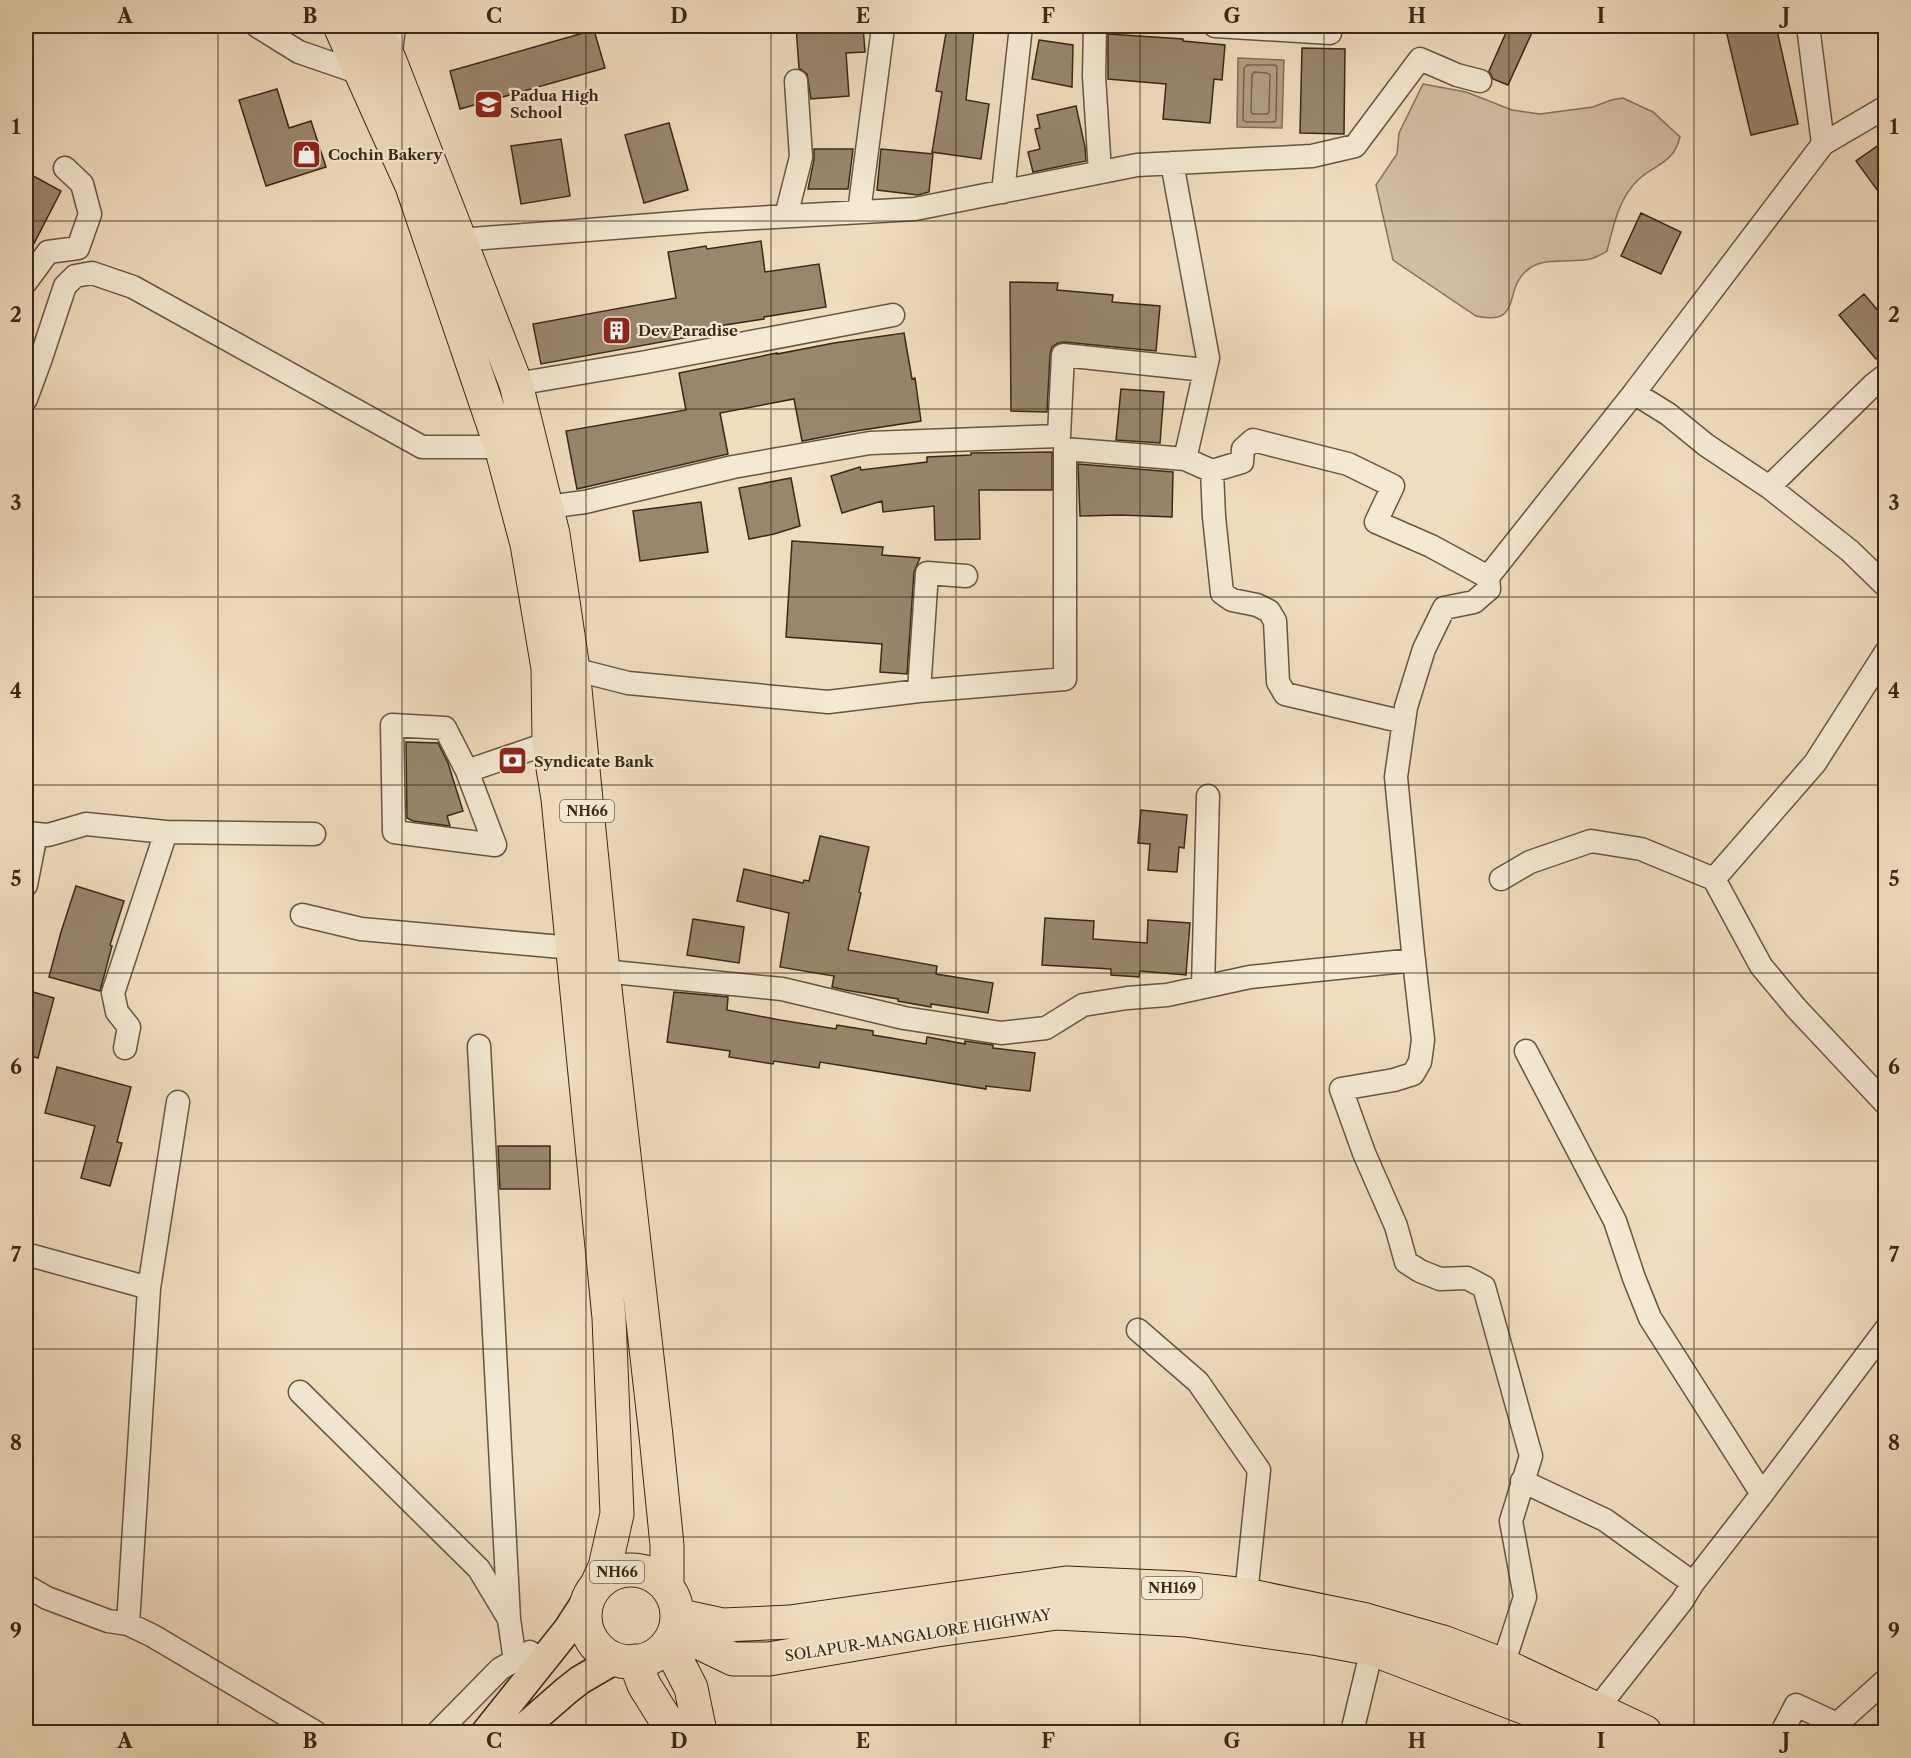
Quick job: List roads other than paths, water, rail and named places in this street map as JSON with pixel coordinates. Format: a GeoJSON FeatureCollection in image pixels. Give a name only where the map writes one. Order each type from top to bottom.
{"type":"FeatureCollection","features":[{"type":"Feature","properties":{"kind":"highway","name":"NH66"},"geometry":{"type":"LineString","coordinates":[[340,26],[377,67],[459,240],[516,384],[553,534],[573,669],[603,970],[657,1436],[668,1545],[672,1619]]}},
{"type":"Feature","properties":{"kind":"highway","name":"NH66"},"geometry":{"type":"LineString","coordinates":[[374,26],[377,67],[412,186],[501,447],[527,544],[548,668],[549,743],[558,800],[609,1318],[615,1456],[617,1514],[605,1567],[592,1591],[584,1615],[586,1629],[593,1642],[603,1652],[626,1660]]}},
{"type":"Feature","properties":{"kind":"highway","name":"NH66"},"geometry":{"type":"LineString","coordinates":[[592,1591],[611,1573],[626,1569],[641,1570],[655,1576],[672,1619],[691,1688],[700,1732]]}},
{"type":"Feature","properties":{"kind":"highway","name":"NH169"},"geometry":{"type":"LineString","coordinates":[[672,1619],[723,1625],[790,1622],[1066,1583],[1182,1588],[1246,1595],[1366,1620],[1443,1642],[1503,1665],[1585,1724],[1645,1732]]}},
{"type":"Feature","properties":{"kind":"highway","name":"SOLAPUR-MANGALORE HIGHWAY"},"geometry":{"type":"LineString","coordinates":[[672,1619],[733,1659],[769,1659],[937,1630],[1057,1613],[1186,1620],[1372,1649],[1539,1713],[1585,1724]]}},
{"type":"Feature","properties":{"kind":"highway"},"geometry":{"type":"LineString","coordinates":[[626,1660],[644,1660],[657,1654],[672,1619]]}},
{"type":"Feature","properties":{"kind":"highway"},"geometry":{"type":"LineString","coordinates":[[626,1660],[664,1717],[668,1732]]}},
{"type":"Feature","properties":{"kind":"main road"},"geometry":{"type":"LineString","coordinates":[[486,1732],[528,1662],[568,1629],[592,1591]]}},
{"type":"Feature","properties":{"kind":"main road"},"geometry":{"type":"LineString","coordinates":[[519,1732],[573,1685],[626,1660]]}},
{"type":"Feature","properties":{"kind":"street"},"geometry":{"type":"LineString","coordinates":[[257,26],[299,52],[377,67],[394,26]]}},
{"type":"Feature","properties":{"kind":"street"},"geometry":{"type":"LineString","coordinates":[[1003,192],[1021,26]]}},
{"type":"Feature","properties":{"kind":"street"},"geometry":{"type":"LineString","coordinates":[[1095,26],[1094,76],[1100,172]]}},
{"type":"Feature","properties":{"kind":"street"},"geometry":{"type":"LineString","coordinates":[[1215,26],[1330,33]]}},
{"type":"Feature","properties":{"kind":"street"},"geometry":{"type":"LineString","coordinates":[[1808,26],[1823,144]]}},
{"type":"Feature","properties":{"kind":"street"},"geometry":{"type":"LineString","coordinates":[[859,212],[882,35]]}},
{"type":"Feature","properties":{"kind":"street"},"geometry":{"type":"LineString","coordinates":[[459,240],[702,221],[915,209],[1137,165],[1312,156],[1355,146],[1420,59],[1457,75],[1480,81]]}},
{"type":"Feature","properties":{"kind":"street"},"geometry":{"type":"LineString","coordinates":[[786,216],[801,157],[796,81]]}},
{"type":"Feature","properties":{"kind":"street"},"geometry":{"type":"LineString","coordinates":[[1503,1665],[1525,1597],[1511,1521],[1531,1455],[1484,1287],[1467,1278],[1440,1279],[1406,1262],[1395,1226],[1364,1153],[1341,1089],[1394,1080],[1413,1074],[1420,1062],[1423,1040],[1396,777],[1406,707],[1424,649],[1444,608],[1474,603],[1488,589],[1488,577],[1634,393],[1823,144],[1886,107]]}},
{"type":"Feature","properties":{"kind":"street"},"geometry":{"type":"LineString","coordinates":[[1172,163],[1208,358],[1185,459]]}},
{"type":"Feature","properties":{"kind":"street"},"geometry":{"type":"LineString","coordinates":[[26,282],[48,252],[78,248],[90,213],[82,184],[65,168]]}},
{"type":"Feature","properties":{"kind":"street"},"geometry":{"type":"LineString","coordinates":[[26,399],[65,286],[75,276],[92,273],[133,287],[422,447],[501,447]]}},
{"type":"Feature","properties":{"kind":"street"},"geometry":{"type":"LineString","coordinates":[[516,384],[893,315]]}},
{"type":"Feature","properties":{"kind":"street"},"geometry":{"type":"LineString","coordinates":[[547,507],[585,502],[734,467],[870,444],[1059,436],[1063,355],[1205,370]]}},
{"type":"Feature","properties":{"kind":"street"},"geometry":{"type":"LineString","coordinates":[[1769,487],[1886,375]]}},
{"type":"Feature","properties":{"kind":"street"},"geometry":{"type":"LineString","coordinates":[[1634,393],[1668,414],[1706,445],[1769,487],[1850,550],[1886,586]]}},
{"type":"Feature","properties":{"kind":"street"},"geometry":{"type":"LineString","coordinates":[[573,669],[628,683],[828,702],[919,691],[1065,679],[1065,449],[1185,459],[1212,471],[1242,462],[1243,449],[1253,440],[1348,464],[1393,486],[1376,522],[1431,546],[1488,577]]}},
{"type":"Feature","properties":{"kind":"street"},"geometry":{"type":"LineString","coordinates":[[1212,471],[1222,593],[1232,600],[1257,605],[1269,611],[1275,621],[1278,682],[1285,694],[1404,722]]}},
{"type":"Feature","properties":{"kind":"street"},"geometry":{"type":"LineString","coordinates":[[919,691],[927,573],[966,576]]}},
{"type":"Feature","properties":{"kind":"street"},"geometry":{"type":"LineString","coordinates":[[1714,879],[1815,763],[1886,652]]}},
{"type":"Feature","properties":{"kind":"street"},"geometry":{"type":"LineString","coordinates":[[392,725],[445,728],[467,771],[495,845],[394,832],[392,725]]}},
{"type":"Feature","properties":{"kind":"street"},"geometry":{"type":"LineString","coordinates":[[467,771],[549,743]]}},
{"type":"Feature","properties":{"kind":"street"},"geometry":{"type":"LineString","coordinates":[[1203,987],[1208,796]]}},
{"type":"Feature","properties":{"kind":"street"},"geometry":{"type":"LineString","coordinates":[[26,885],[31,834],[48,835],[86,824],[166,832],[314,834]]}},
{"type":"Feature","properties":{"kind":"street"},"geometry":{"type":"LineString","coordinates":[[125,1048],[129,1027],[117,1012],[113,993],[166,832]]}},
{"type":"Feature","properties":{"kind":"street"},"geometry":{"type":"LineString","coordinates":[[1501,879],[1530,862],[1591,841],[1641,849],[1714,879],[1761,966],[1796,1008],[1886,1104]]}},
{"type":"Feature","properties":{"kind":"street"},"geometry":{"type":"LineString","coordinates":[[302,915],[361,929],[573,948]]}},
{"type":"Feature","properties":{"kind":"street"},"geometry":{"type":"LineString","coordinates":[[603,970],[782,989],[904,1018],[1001,1033],[1046,1028],[1083,1005],[1167,995],[1250,977],[1414,960]]}},
{"type":"Feature","properties":{"kind":"street"},"geometry":{"type":"LineString","coordinates":[[479,1046],[509,1619]]}},
{"type":"Feature","properties":{"kind":"street"},"geometry":{"type":"LineString","coordinates":[[1526,1051],[1615,1221],[1650,1318],[1762,1494]]}},
{"type":"Feature","properties":{"kind":"street"},"geometry":{"type":"LineString","coordinates":[[128,1624],[150,1288],[178,1102]]}},
{"type":"Feature","properties":{"kind":"street"},"geometry":{"type":"LineString","coordinates":[[26,1254],[150,1288]]}},
{"type":"Feature","properties":{"kind":"street"},"geometry":{"type":"LineString","coordinates":[[1585,1724],[1682,1601],[1693,1583],[1886,1329]]}},
{"type":"Feature","properties":{"kind":"street"},"geometry":{"type":"LineString","coordinates":[[1138,1330],[1198,1382],[1259,1470],[1246,1595]]}},
{"type":"Feature","properties":{"kind":"street"},"geometry":{"type":"LineString","coordinates":[[300,1392],[478,1569],[509,1619],[528,1662],[500,1669],[438,1732]]}},
{"type":"Feature","properties":{"kind":"street"},"geometry":{"type":"LineString","coordinates":[[1522,1481],[1605,1520],[1693,1583]]}},
{"type":"Feature","properties":{"kind":"street"},"geometry":{"type":"LineString","coordinates":[[26,1586],[47,1598],[98,1617],[128,1624],[153,1636],[315,1732]]}},
{"type":"Feature","properties":{"kind":"street"},"geometry":{"type":"LineString","coordinates":[[1352,1732],[1372,1649]]}},
{"type":"Feature","properties":{"kind":"street"},"geometry":{"type":"LineString","coordinates":[[1782,1732],[1796,1705],[1837,1724],[1886,1680]]}},
{"type":"Feature","properties":{"kind":"water"},"geometry":{"type":"Polygon","coordinates":[[[1238,58],[1284,60],[1282,128],[1237,127],[1238,58]]]}},
{"type":"Feature","properties":{"kind":"place","name":"Padua High School"},"geometry":{"type":"Point","coordinates":[489,104]}},
{"type":"Feature","properties":{"kind":"place","name":"Cochin Bakery"},"geometry":{"type":"Point","coordinates":[307,154]}},
{"type":"Feature","properties":{"kind":"place","name":"Dev Paradise"},"geometry":{"type":"Point","coordinates":[617,330]}},
{"type":"Feature","properties":{"kind":"place","name":"Syndicate Bank"},"geometry":{"type":"Point","coordinates":[513,761]}}]}
